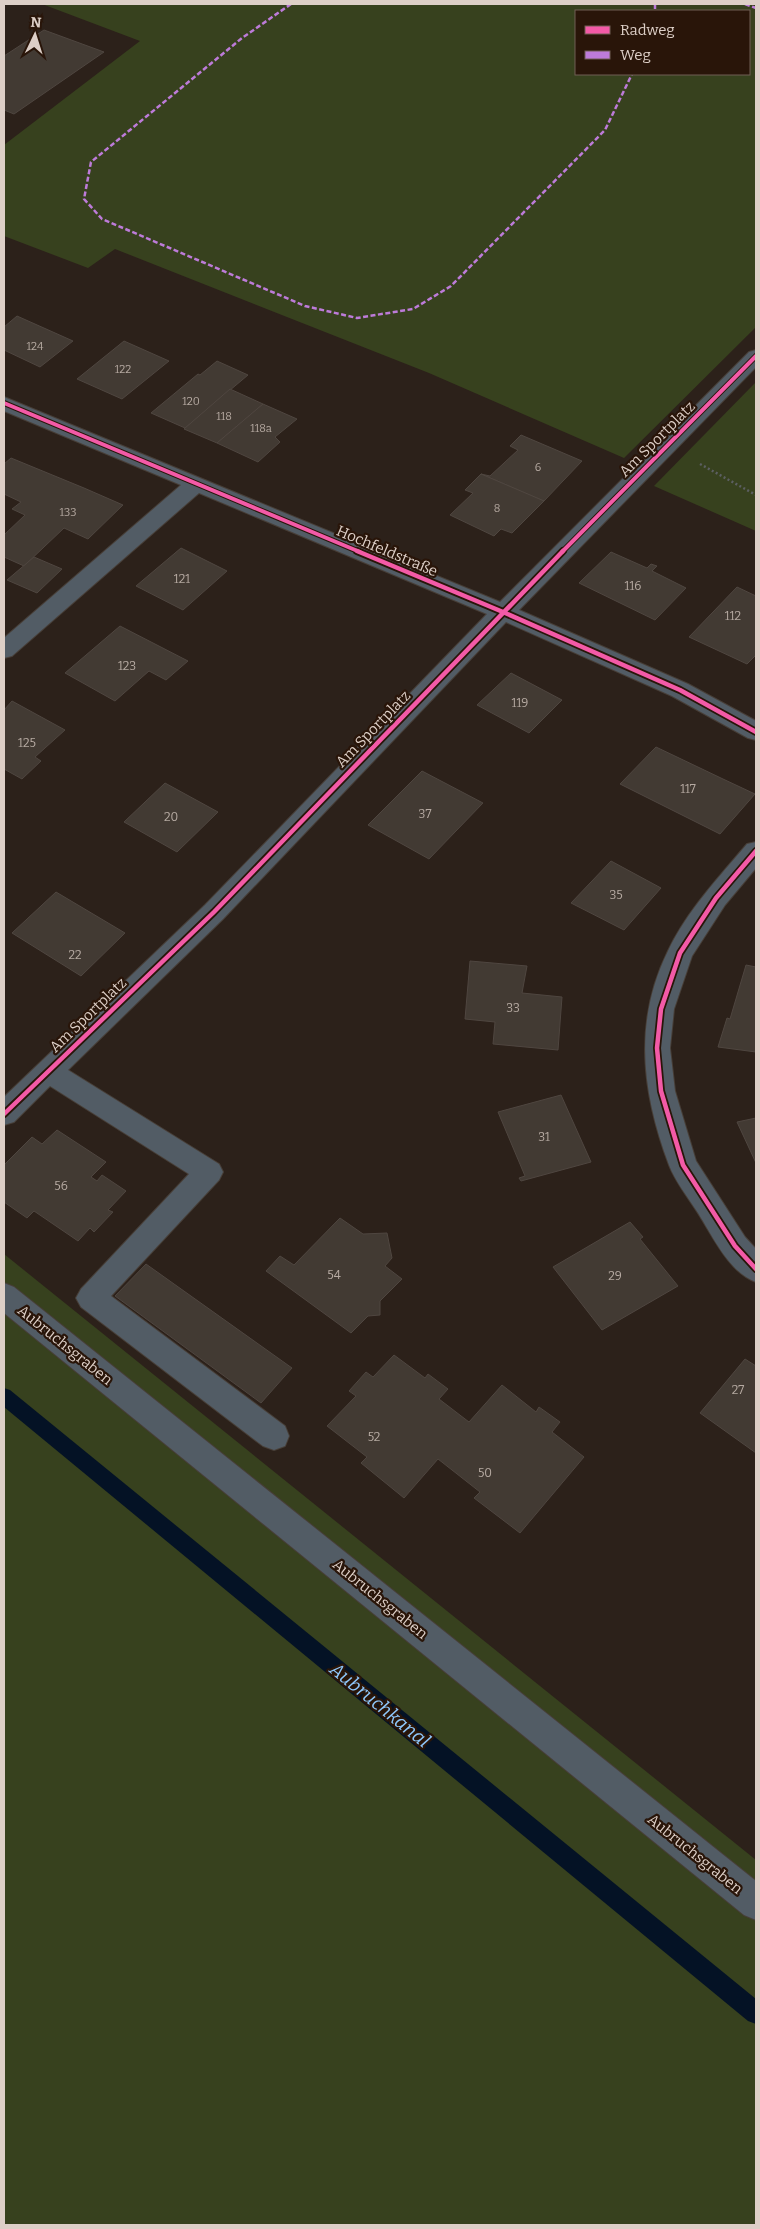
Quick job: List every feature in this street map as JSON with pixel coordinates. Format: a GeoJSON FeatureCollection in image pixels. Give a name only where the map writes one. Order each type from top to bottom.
{"type":"FeatureCollection","features":[{"type":"Feature","properties":{"kind":"street","name":"Am Sportplatz"},"geometry":{"type":"LineString","coordinates":[[4,1114],[214,912],[503,612],[756,356]]}},
{"type":"Feature","properties":{"kind":"street","name":"Hochfeldstraße"},"geometry":{"type":"LineString","coordinates":[[4,403],[503,612],[680,690],[756,732]]}},
{"type":"Feature","properties":{"kind":"street"},"geometry":{"type":"LineString","coordinates":[[4,650],[196,484]]}},
{"type":"Feature","properties":{"kind":"street"},"geometry":{"type":"LineString","coordinates":[[756,851],[716,898],[680,953],[661,1009],[657,1048],[661,1091],[683,1165],[735,1246],[756,1269]]}},
{"type":"Feature","properties":{"kind":"street"},"geometry":{"type":"LineString","coordinates":[[48,1071],[209,1172],[91,1298],[274,1436]]}},
{"type":"Feature","properties":{"kind":"street","name":"Aubruchsgraben"},"geometry":{"type":"LineString","coordinates":[[4,1296],[756,1903]]}},
{"type":"Feature","properties":{"kind":"path"},"geometry":{"type":"LineString","coordinates":[[666,448],[685,455],[756,495]]}},
{"type":"Feature","properties":{"kind":"green space"},"geometry":{"type":"Polygon","coordinates":[[[42,4],[756,4],[756,327],[624,458],[429,373],[115,249],[88,268],[4,236],[4,145],[140,41],[42,4]]]}},
{"type":"Feature","properties":{"kind":"green space"},"geometry":{"type":"Polygon","coordinates":[[[756,382],[756,531],[654,486],[756,382]]]}},
{"type":"Feature","properties":{"kind":"green space"},"geometry":{"type":"Polygon","coordinates":[[[4,1254],[756,1860],[756,2225],[4,2225],[4,1254]]]}},
{"type":"Feature","properties":{"kind":"building"},"geometry":{"type":"Polygon","coordinates":[[[44,30],[104,52],[14,114],[4,110],[4,56],[44,30]]]}},
{"type":"Feature","properties":{"kind":"building"},"geometry":{"type":"Polygon","coordinates":[[[17,316],[73,341],[40,367],[4,350],[4,327],[17,316]]]}},
{"type":"Feature","properties":{"kind":"building"},"geometry":{"type":"Polygon","coordinates":[[[124,341],[169,361],[122,399],[77,379],[124,341]]]}},
{"type":"Feature","properties":{"kind":"building"},"geometry":{"type":"Polygon","coordinates":[[[217,361],[248,375],[185,428],[151,413],[198,374],[200,375],[217,361]]]}},
{"type":"Feature","properties":{"kind":"building"},"geometry":{"type":"Polygon","coordinates":[[[230,389],[263,404],[217,443],[184,429],[230,389]]]}},
{"type":"Feature","properties":{"kind":"building"},"geometry":{"type":"Polygon","coordinates":[[[263,404],[297,419],[275,437],[280,442],[258,462],[217,443],[263,404]]]}},
{"type":"Feature","properties":{"kind":"building"},"geometry":{"type":"Polygon","coordinates":[[[521,435],[582,461],[544,501],[481,474],[490,476],[518,450],[510,446],[521,435]]]}},
{"type":"Feature","properties":{"kind":"building"},"geometry":{"type":"Polygon","coordinates":[[[11,458],[123,505],[88,539],[64,528],[24,566],[4,557],[4,535],[25,515],[12,509],[21,502],[4,494],[4,464],[11,458]]]}},
{"type":"Feature","properties":{"kind":"building"},"geometry":{"type":"Polygon","coordinates":[[[481,474],[544,501],[512,533],[501,529],[494,536],[450,515],[473,493],[465,490],[481,474]]]}},
{"type":"Feature","properties":{"kind":"building"},"geometry":{"type":"Polygon","coordinates":[[[181,548],[227,571],[183,610],[136,586],[181,548]]]}},
{"type":"Feature","properties":{"kind":"building"},"geometry":{"type":"Polygon","coordinates":[[[611,552],[647,568],[651,564],[657,566],[652,571],[686,588],[655,620],[579,583],[611,552]]]}},
{"type":"Feature","properties":{"kind":"building"},"geometry":{"type":"Polygon","coordinates":[[[34,557],[62,569],[37,593],[7,580],[34,557]]]}},
{"type":"Feature","properties":{"kind":"building"},"geometry":{"type":"Polygon","coordinates":[[[737,587],[756,596],[756,655],[747,664],[689,637],[737,587]]]}},
{"type":"Feature","properties":{"kind":"building"},"geometry":{"type":"Polygon","coordinates":[[[120,626],[188,661],[166,680],[149,671],[115,701],[65,673],[120,626]]]}},
{"type":"Feature","properties":{"kind":"building"},"geometry":{"type":"Polygon","coordinates":[[[511,673],[562,700],[529,733],[477,705],[511,673]]]}},
{"type":"Feature","properties":{"kind":"building"},"geometry":{"type":"Polygon","coordinates":[[[12,701],[65,730],[35,757],[41,761],[22,779],[4,769],[4,710],[12,701]]]}},
{"type":"Feature","properties":{"kind":"building"},"geometry":{"type":"Polygon","coordinates":[[[656,747],[755,794],[720,834],[620,784],[656,747]]]}},
{"type":"Feature","properties":{"kind":"building"},"geometry":{"type":"Polygon","coordinates":[[[422,771],[483,803],[429,859],[368,825],[422,771]]]}},
{"type":"Feature","properties":{"kind":"building"},"geometry":{"type":"Polygon","coordinates":[[[165,783],[218,812],[177,852],[124,822],[165,783]]]}},
{"type":"Feature","properties":{"kind":"building"},"geometry":{"type":"Polygon","coordinates":[[[611,861],[661,888],[624,930],[571,903],[611,861]]]}},
{"type":"Feature","properties":{"kind":"building"},"geometry":{"type":"Polygon","coordinates":[[[56,892],[125,933],[81,976],[12,933],[56,892]]]}},
{"type":"Feature","properties":{"kind":"building"},"geometry":{"type":"Polygon","coordinates":[[[470,961],[527,966],[522,993],[562,997],[558,1050],[493,1044],[495,1022],[465,1019],[470,961]]]}},
{"type":"Feature","properties":{"kind":"building"},"geometry":{"type":"Polygon","coordinates":[[[746,965],[756,967],[756,1052],[718,1047],[727,1018],[730,1019],[746,965]]]}},
{"type":"Feature","properties":{"kind":"building"},"geometry":{"type":"Polygon","coordinates":[[[561,1095],[591,1162],[521,1181],[519,1178],[525,1176],[498,1112],[561,1095]]]}},
{"type":"Feature","properties":{"kind":"building"},"geometry":{"type":"Polygon","coordinates":[[[756,1118],[756,1163],[737,1122],[756,1118]]]}},
{"type":"Feature","properties":{"kind":"building"},"geometry":{"type":"Polygon","coordinates":[[[57,1130],[106,1162],[91,1177],[97,1181],[102,1175],[126,1191],[108,1210],[113,1212],[94,1232],[90,1228],[78,1241],[34,1211],[27,1218],[4,1202],[4,1165],[32,1137],[42,1144],[57,1130]]]}},
{"type":"Feature","properties":{"kind":"building"},"geometry":{"type":"Polygon","coordinates":[[[340,1218],[363,1234],[387,1233],[392,1258],[385,1266],[402,1279],[380,1301],[380,1315],[368,1316],[351,1333],[266,1271],[280,1256],[294,1265],[340,1218]]]}},
{"type":"Feature","properties":{"kind":"building"},"geometry":{"type":"Polygon","coordinates":[[[630,1222],[643,1237],[640,1239],[678,1286],[602,1330],[553,1267],[630,1222]]]}},
{"type":"Feature","properties":{"kind":"building"},"geometry":{"type":"Polygon","coordinates":[[[146,1264],[292,1368],[261,1403],[115,1296],[146,1264]]]}},
{"type":"Feature","properties":{"kind":"building"},"geometry":{"type":"Polygon","coordinates":[[[394,1355],[425,1378],[428,1374],[448,1389],[439,1399],[469,1422],[502,1385],[536,1412],[539,1407],[560,1422],[552,1432],[584,1457],[520,1533],[474,1498],[480,1492],[438,1459],[404,1498],[361,1463],[367,1457],[327,1426],[356,1396],[349,1391],[366,1372],[373,1377],[394,1355]]]}},
{"type":"Feature","properties":{"kind":"building"},"geometry":{"type":"Polygon","coordinates":[[[745,1359],[756,1366],[756,1453],[700,1413],[745,1359]]]}},
{"type":"Feature","properties":{"kind":"waterway","name":"Aubruchkanal"},"geometry":{"type":"LineString","coordinates":[[4,1396],[756,2013]]}},
{"type":"Feature","properties":{"kind":"marked path"},"geometry":{"type":"LineString","coordinates":[[291,4],[242,38],[91,162],[84,199],[102,219],[305,306],[357,318],[413,309],[451,286],[605,130],[632,75]]}},
{"type":"Feature","properties":{"kind":"marked path"},"geometry":{"type":"LineString","coordinates":[[655,4],[655,10]]}},
{"type":"Feature","properties":{"kind":"marked path"},"geometry":{"type":"LineString","coordinates":[[745,4],[756,8]]}},
{"type":"Feature","properties":{"kind":"cycle path"},"geometry":{"type":"LineString","coordinates":[[4,1114],[214,912],[503,612],[756,356]]}},
{"type":"Feature","properties":{"kind":"cycle path"},"geometry":{"type":"LineString","coordinates":[[4,403],[503,612],[680,690],[756,732]]}},
{"type":"Feature","properties":{"kind":"cycle path"},"geometry":{"type":"LineString","coordinates":[[756,851],[716,898],[680,953],[661,1009],[657,1048],[661,1091],[683,1165],[735,1246],[756,1269]]}}]}
